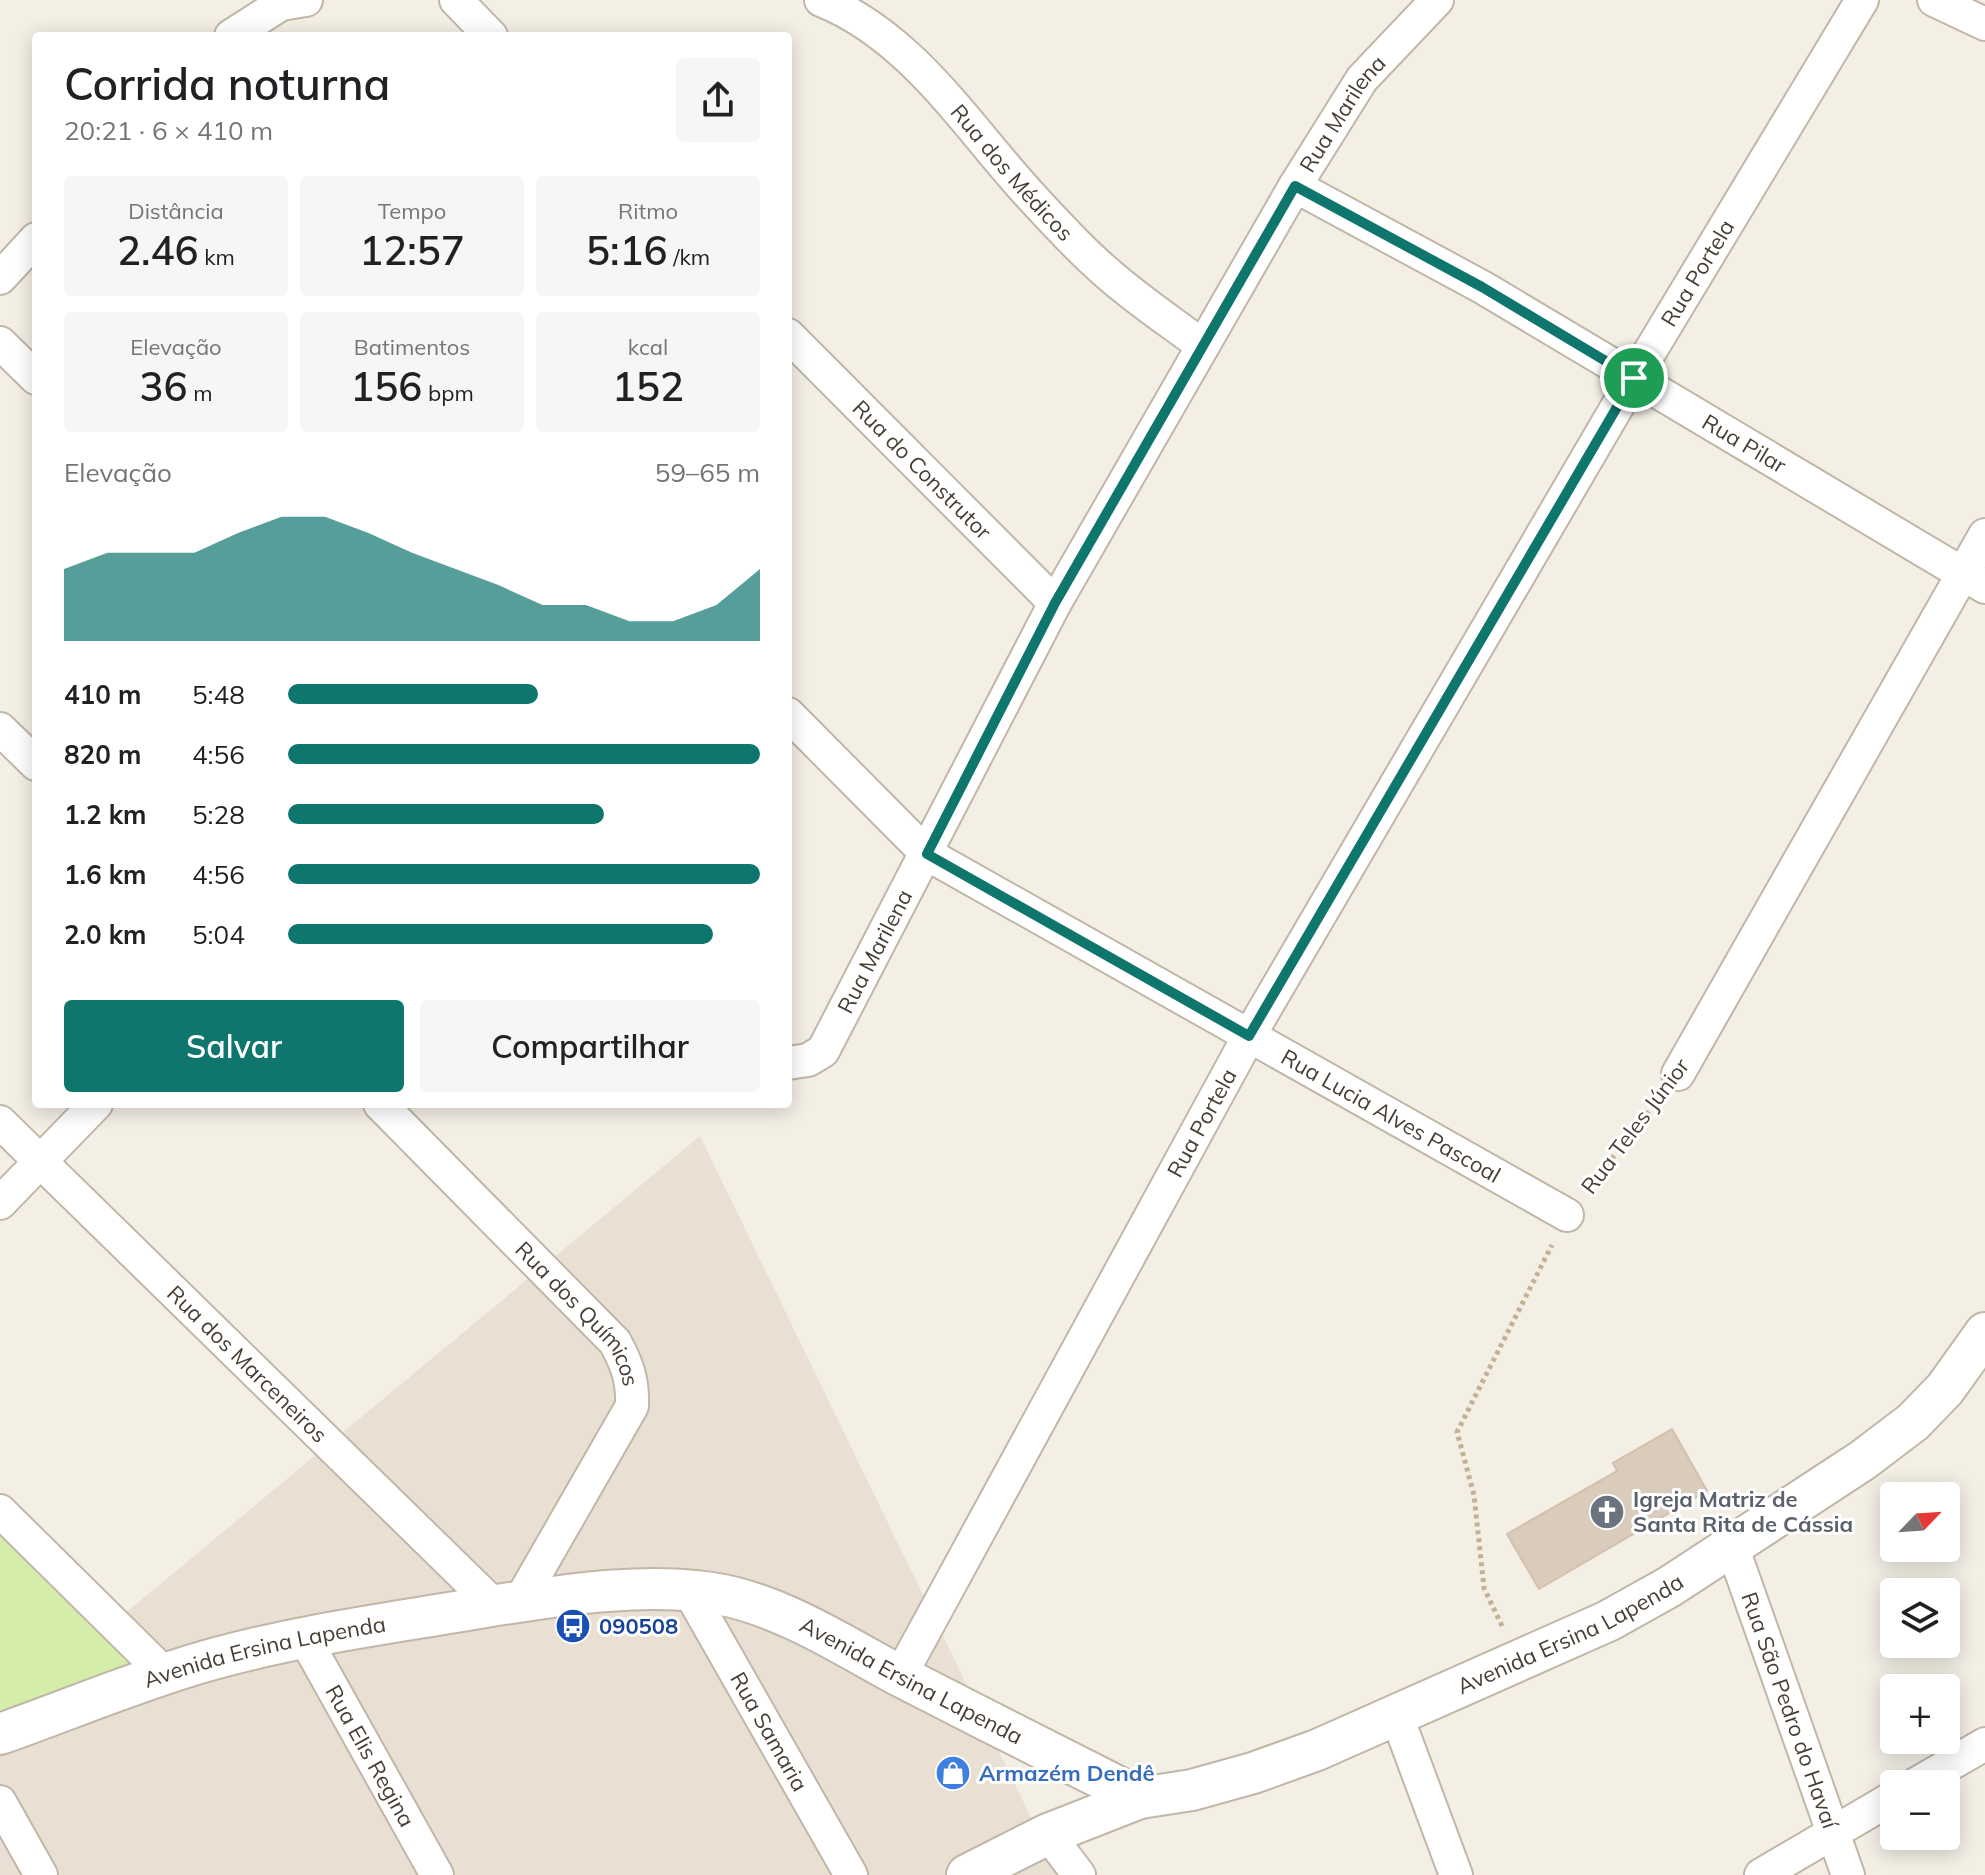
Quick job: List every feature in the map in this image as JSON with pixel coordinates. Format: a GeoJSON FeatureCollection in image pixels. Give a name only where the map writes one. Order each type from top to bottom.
{"type":"FeatureCollection","features":[{"type":"Feature","properties":{"kind":"street"},"geometry":{"type":"LineString","coordinates":[[237,32],[281,4],[306,0]]}},
{"type":"Feature","properties":{"kind":"street"},"geometry":{"type":"LineString","coordinates":[[456,0],[487,32]]}},
{"type":"Feature","properties":{"kind":"street","name":"Rua dos Médicos"},"geometry":{"type":"LineString","coordinates":[[821,0],[842,8],[885,36],[1106,272],[1203,346]]}},
{"type":"Feature","properties":{"kind":"street","name":"Rua Marilena"},"geometry":{"type":"LineString","coordinates":[[792,1064],[808,1060],[823,1051],[1055,603],[1295,186],[1362,79],[1437,0]]}},
{"type":"Feature","properties":{"kind":"street","name":"Rua Portela"},"geometry":{"type":"LineString","coordinates":[[900,1676],[1249,1036],[1634,378],[1862,0]]}},
{"type":"Feature","properties":{"kind":"street"},"geometry":{"type":"LineString","coordinates":[[1934,0],[1985,24]]}},
{"type":"Feature","properties":{"kind":"street","name":"Rua Pilar"},"geometry":{"type":"LineString","coordinates":[[1295,186],[1482,287],[1974,580]]}},
{"type":"Feature","properties":{"kind":"street"},"geometry":{"type":"LineString","coordinates":[[0,278],[32,243]]}},
{"type":"Feature","properties":{"kind":"street","name":"Rua do Construtor"},"geometry":{"type":"LineString","coordinates":[[792,339],[1055,603]]}},
{"type":"Feature","properties":{"kind":"street"},"geometry":{"type":"LineString","coordinates":[[0,343],[32,374]]}},
{"type":"Feature","properties":{"kind":"street","name":"Rua Teles Júnior"},"geometry":{"type":"LineString","coordinates":[[1678,1074],[1974,580],[1985,535]]}},
{"type":"Feature","properties":{"kind":"street","name":"Rua Lucia Alves Pascoal"},"geometry":{"type":"LineString","coordinates":[[792,718],[927,854],[1567,1215]]}},
{"type":"Feature","properties":{"kind":"street"},"geometry":{"type":"LineString","coordinates":[[0,729],[32,760]]}},
{"type":"Feature","properties":{"kind":"street"},"geometry":{"type":"LineString","coordinates":[[0,1203],[92,1108]]}},
{"type":"Feature","properties":{"kind":"street","name":"Rua dos Químicos"},"geometry":{"type":"LineString","coordinates":[[384,1108],[615,1342],[628,1365],[633,1385],[632,1406],[508,1603]]}},
{"type":"Feature","properties":{"kind":"street","name":"Rua dos Marceneiros"},"geometry":{"type":"LineString","coordinates":[[0,1122],[508,1603]]}},
{"type":"Feature","properties":{"kind":"street","name":"Avenida Ersina Lapenda"},"geometry":{"type":"LineString","coordinates":[[0,1734],[205,1662],[304,1637],[508,1603],[616,1592],[688,1589],[734,1597],[776,1611],[1140,1798],[1192,1790],[1253,1773],[1317,1750],[1608,1621],[1669,1587],[1863,1460],[1913,1422],[1945,1389],[1985,1333]]}},
{"type":"Feature","properties":{"kind":"street"},"geometry":{"type":"LineString","coordinates":[[0,1511],[166,1675]]}},
{"type":"Feature","properties":{"kind":"street","name":"Rua São Pedro do Havaí"},"geometry":{"type":"LineString","coordinates":[[1732,1546],[1848,1875]]}},
{"type":"Feature","properties":{"kind":"street","name":"Rua Samaria"},"geometry":{"type":"LineString","coordinates":[[688,1589],[851,1875]]}},
{"type":"Feature","properties":{"kind":"street","name":"Rua Elis Regina"},"geometry":{"type":"LineString","coordinates":[[304,1637],[437,1875]]}},
{"type":"Feature","properties":{"kind":"street"},"geometry":{"type":"LineString","coordinates":[[1396,1714],[1456,1875]]}},
{"type":"Feature","properties":{"kind":"street"},"geometry":{"type":"LineString","coordinates":[[1940,1770],[1985,1744]]}},
{"type":"Feature","properties":{"kind":"street"},"geometry":{"type":"LineString","coordinates":[[967,1875],[1048,1834],[1140,1798]]}},
{"type":"Feature","properties":{"kind":"street"},"geometry":{"type":"LineString","coordinates":[[0,1802],[41,1875]]}},
{"type":"Feature","properties":{"kind":"street"},"geometry":{"type":"LineString","coordinates":[[1761,1875],[1880,1805]]}},
{"type":"Feature","properties":{"kind":"street"},"geometry":{"type":"LineString","coordinates":[[1048,1834],[1079,1875]]}},
{"type":"Feature","properties":{"kind":"path","name":"Rua Teles Júnior"},"geometry":{"type":"LineString","coordinates":[[1518,1659],[1484,1588],[1474,1495],[1457,1432],[1567,1215],[1678,1074]]}},
{"type":"Feature","properties":{"kind":"shaded area"},"geometry":{"type":"Polygon","coordinates":[[[700,1136],[1059,1875],[0,1875],[0,1717],[700,1136]]]}},
{"type":"Feature","properties":{"kind":"green space"},"geometry":{"type":"Polygon","coordinates":[[[0,1511],[166,1675],[0,1737],[0,1511]]]}},
{"type":"Feature","properties":{"kind":"building","name":"Igreja Matriz de Santa Rita de Cássia"},"geometry":{"type":"Polygon","coordinates":[[[1672,1429],[1707,1491],[1539,1589],[1507,1534],[1617,1471],[1613,1463],[1672,1429]]]}},
{"type":"Feature","properties":{"kind":"place","name":"Igreja Matriz de Santa Rita de Cássia"},"geometry":{"type":"Point","coordinates":[1607,1512]}},
{"type":"Feature","properties":{"kind":"place","name":"090508"},"geometry":{"type":"Point","coordinates":[573,1626]}},
{"type":"Feature","properties":{"kind":"place","name":"Armazém Dendê"},"geometry":{"type":"Point","coordinates":[953,1773]}},
{"type":"Feature","properties":{"kind":"route"},"geometry":{"type":"LineString","coordinates":[[1295,186],[1482,287],[1634,378],[1249,1036],[927,854],[1055,603],[1295,186]]}}]}
